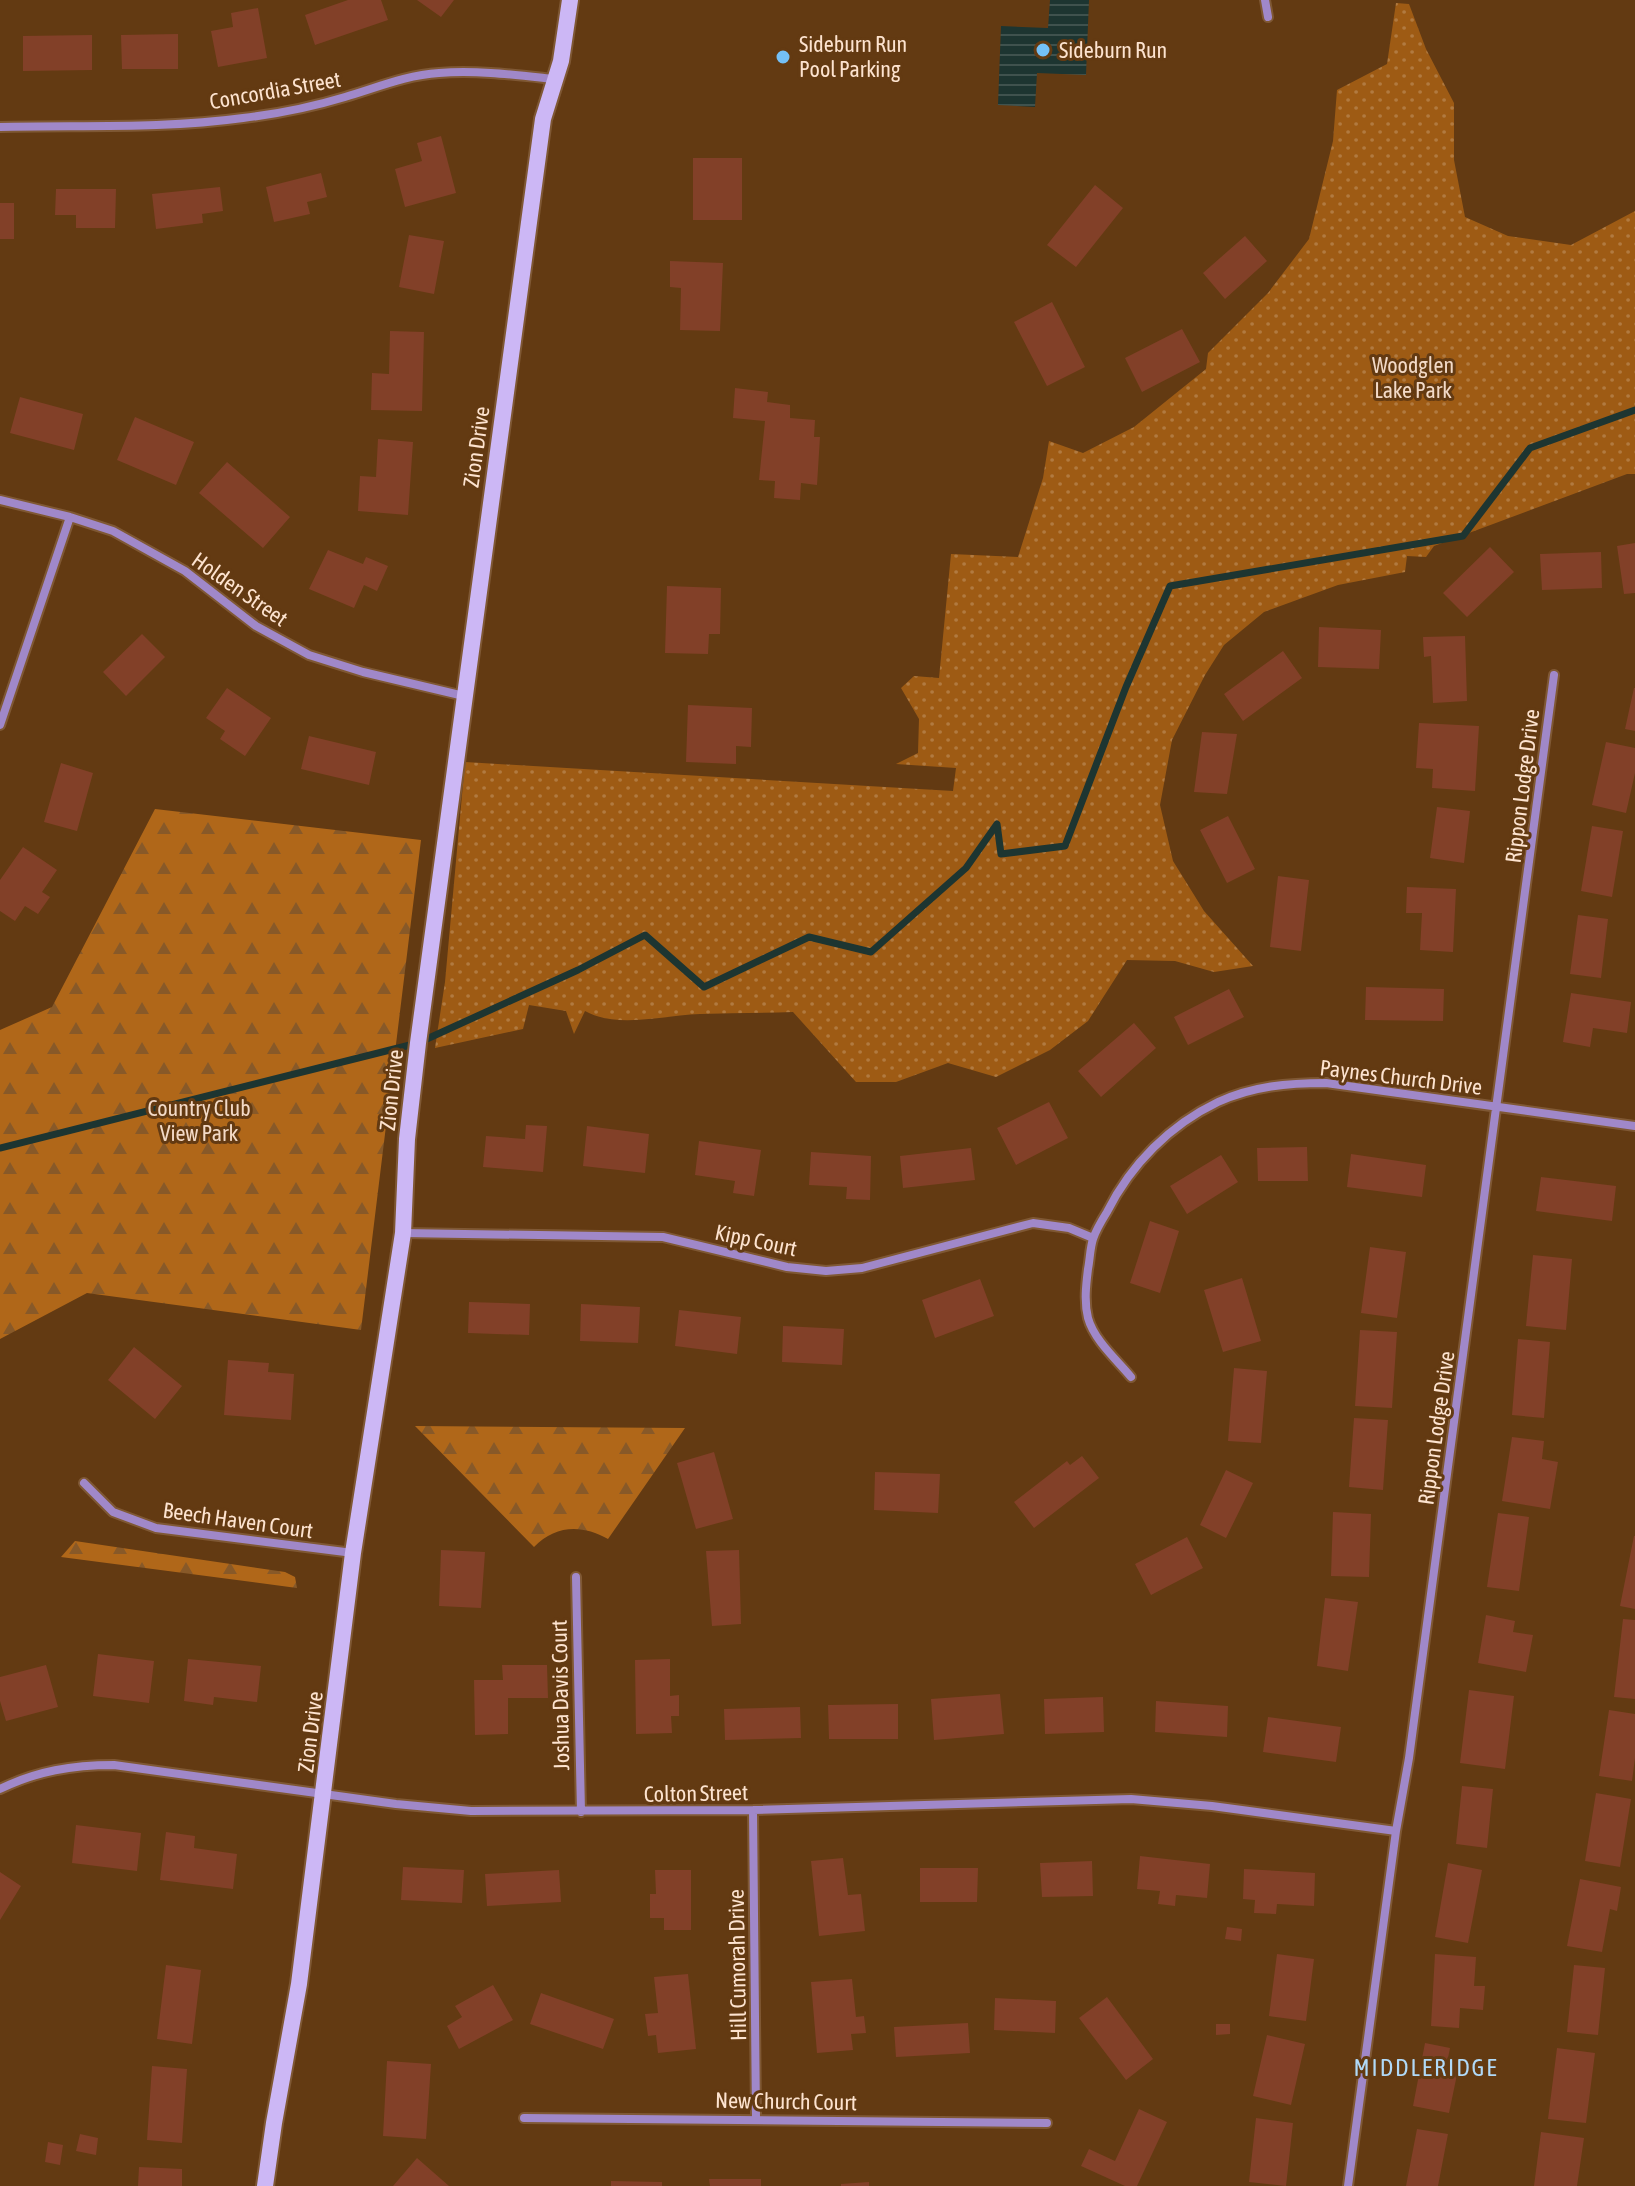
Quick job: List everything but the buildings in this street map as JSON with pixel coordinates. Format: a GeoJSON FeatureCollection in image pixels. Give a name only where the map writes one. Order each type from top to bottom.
{"type":"FeatureCollection","features":[{"type":"Feature","properties":{"kind":"main road","name":"Zion Drive"},"geometry":{"type":"LineString","coordinates":[[265,2186],[299,1984],[353,1553],[403,1233],[407,1139],[543,119],[563,50],[570,0]]}},
{"type":"Feature","properties":{"kind":"street"},"geometry":{"type":"LineString","coordinates":[[1265,0],[1268,17]]}},
{"type":"Feature","properties":{"kind":"street","name":"Concordia Street"},"geometry":{"type":"LineString","coordinates":[[0,127],[242,119],[295,110],[403,78],[438,73],[496,73],[554,79]]}},
{"type":"Feature","properties":{"kind":"street","name":"Holden Street"},"geometry":{"type":"LineString","coordinates":[[0,500],[113,531],[185,571],[256,626],[309,655],[363,672],[464,696]]}},
{"type":"Feature","properties":{"kind":"street"},"geometry":{"type":"LineString","coordinates":[[0,725],[70,517]]}},
{"type":"Feature","properties":{"kind":"street","name":"Rippon Lodge Drive"},"geometry":{"type":"LineString","coordinates":[[1348,2186],[1498,1108],[1554,675]]}},
{"type":"Feature","properties":{"kind":"street","name":"Paynes Church Drive"},"geometry":{"type":"LineString","coordinates":[[1131,1377],[1095,1333],[1088,1318],[1085,1288],[1093,1238],[1131,1172],[1153,1147],[1219,1102],[1255,1089],[1290,1083],[1326,1083],[1635,1126]]}},
{"type":"Feature","properties":{"kind":"street","name":"Kipp Court"},"geometry":{"type":"LineString","coordinates":[[403,1233],[663,1237],[787,1267],[826,1271],[862,1268],[1033,1223],[1069,1228],[1093,1238]]}},
{"type":"Feature","properties":{"kind":"street","name":"Beech Haven Court"},"geometry":{"type":"LineString","coordinates":[[84,1483],[113,1512],[156,1528],[353,1553]]}},
{"type":"Feature","properties":{"kind":"street","name":"Joshua Davis Court"},"geometry":{"type":"LineString","coordinates":[[576,1577],[581,1812]]}},
{"type":"Feature","properties":{"kind":"street","name":"Colton Street"},"geometry":{"type":"LineString","coordinates":[[0,1789],[44,1771],[85,1765],[114,1765],[471,1811],[753,1810],[1131,1799],[1212,1806],[1396,1831]]}},
{"type":"Feature","properties":{"kind":"street","name":"Hill Cumorah Drive"},"geometry":{"type":"LineString","coordinates":[[753,1810],[756,2119]]}},
{"type":"Feature","properties":{"kind":"street","name":"New Church Court"},"geometry":{"type":"LineString","coordinates":[[524,2118],[1047,2123]]}},
{"type":"Feature","properties":{"kind":"green space","name":"Woodglen Lake Park"},"geometry":{"type":"Polygon","coordinates":[[[1396,3],[1409,4],[1426,49],[1454,103],[1454,160],[1465,217],[1508,236],[1571,245],[1635,211],[1635,474],[1627,474],[1434,546],[1426,557],[1407,556],[1405,572],[1338,585],[1264,612],[1224,645],[1172,740],[1160,805],[1173,861],[1204,911],[1253,966],[1214,972],[1175,961],[1127,960],[1088,1021],[1050,1050],[996,1077],[948,1063],[896,1082],[856,1082],[793,1012],[700,1014],[626,1020],[585,1011],[574,1034],[566,1011],[529,1005],[523,1029],[435,1048],[445,982],[465,762],[953,791],[956,768],[896,764],[918,753],[919,719],[901,688],[914,676],[939,678],[951,554],[1018,557],[1043,478],[1049,441],[1083,453],[1134,427],[1206,369],[1208,353],[1268,293],[1309,239],[1333,141],[1337,90],[1387,64],[1396,3]]]}},
{"type":"Feature","properties":{"kind":"green space","name":"Country Club View Park"},"geometry":{"type":"Polygon","coordinates":[[[155,809],[421,840],[361,1330],[87,1293],[0,1339],[0,1030],[52,1007],[155,809]]]}},
{"type":"Feature","properties":{"kind":"green space"},"geometry":{"type":"Polygon","coordinates":[[[415,1426],[685,1428],[608,1539],[588,1531],[569,1529],[551,1534],[534,1547],[415,1426]]]}},
{"type":"Feature","properties":{"kind":"green space"},"geometry":{"type":"Polygon","coordinates":[[[75,1541],[285,1572],[295,1577],[297,1588],[61,1557],[75,1541]]]}},
{"type":"Feature","properties":{"kind":"water","name":"Sideburn Run"},"geometry":{"type":"Polygon","coordinates":[[[1050,0],[1089,0],[1086,75],[1037,73],[1035,107],[998,105],[1001,26],[1048,28],[1050,0]]]}},
{"type":"Feature","properties":{"kind":"waterway"},"geometry":{"type":"LineString","coordinates":[[0,1148],[418,1043],[578,970],[645,935],[704,987],[809,937],[871,952],[966,868],[997,824],[1001,854],[1065,846],[1126,687],[1170,586],[1463,536],[1530,448],[1635,410]]}},
{"type":"Feature","properties":{"kind":"place","name":"Sideburn Run"},"geometry":{"type":"Point","coordinates":[1043,50]}},
{"type":"Feature","properties":{"kind":"place","name":"Sideburn Run Pool Parking"},"geometry":{"type":"Point","coordinates":[783,57]}},
{"type":"Feature","properties":{"kind":"district","name":"MIDDLERIDGE"},"geometry":{"type":"Point","coordinates":[1426,2067]}}]}
